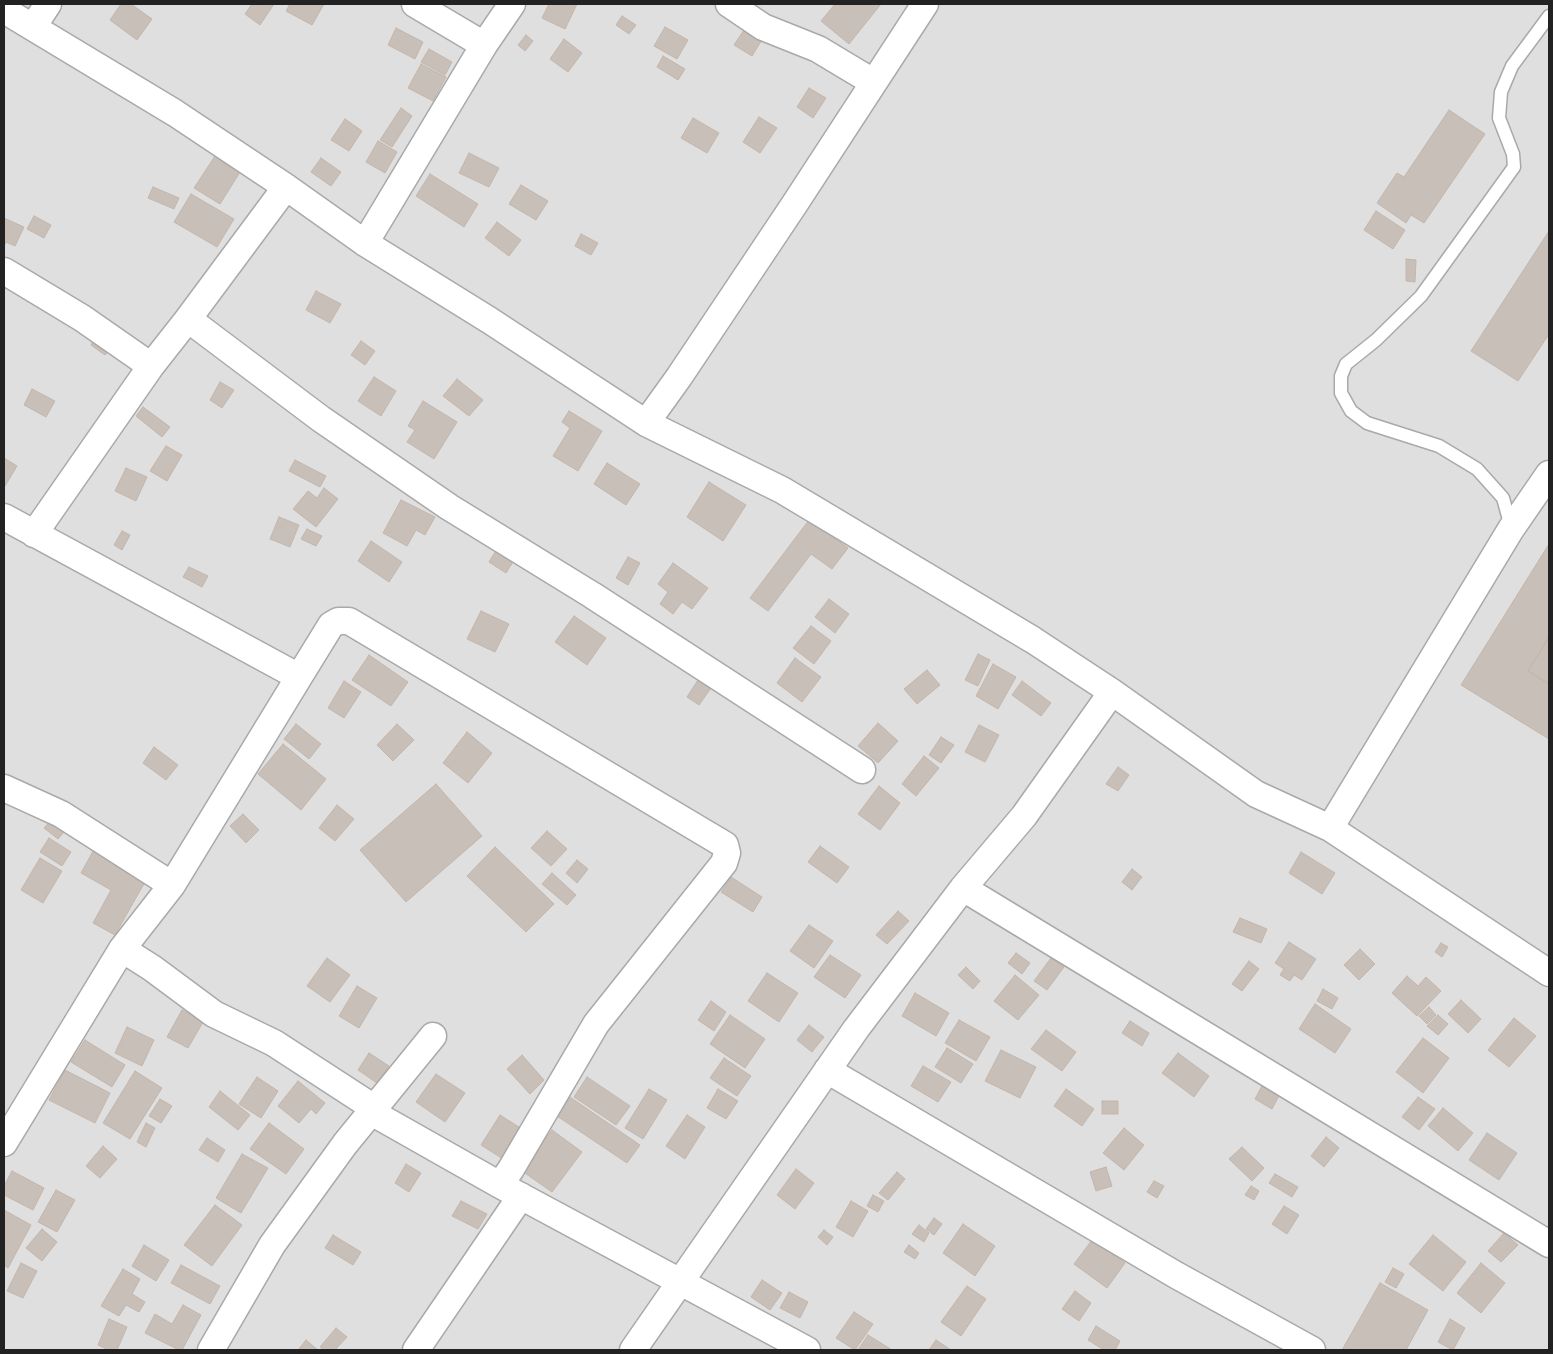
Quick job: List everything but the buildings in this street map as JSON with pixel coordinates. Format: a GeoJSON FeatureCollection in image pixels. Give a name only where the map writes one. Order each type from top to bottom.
{"type":"FeatureCollection","features":[{"type":"Feature","properties":{"kind":"street"},"geometry":{"type":"LineString","coordinates":[[33,27],[48,4]]}},
{"type":"Feature","properties":{"kind":"street"},"geometry":{"type":"LineString","coordinates":[[415,4],[484,45]]}},
{"type":"Feature","properties":{"kind":"street"},"geometry":{"type":"LineString","coordinates":[[365,243],[484,45],[512,4]]}},
{"type":"Feature","properties":{"kind":"street"},"geometry":{"type":"LineString","coordinates":[[729,4],[763,27],[818,49],[873,82]]}},
{"type":"Feature","properties":{"kind":"street"},"geometry":{"type":"LineString","coordinates":[[646,423],[794,205],[924,4]]}},
{"type":"Feature","properties":{"kind":"street"},"geometry":{"type":"LineString","coordinates":[[4,10],[175,113],[286,187],[365,243],[489,320],[646,423],[782,490],[1033,640],[1112,692],[1256,794],[1330,828],[1549,973]]}},
{"type":"Feature","properties":{"kind":"street"},"geometry":{"type":"LineString","coordinates":[[34,534],[151,366],[188,320],[286,187]]}},
{"type":"Feature","properties":{"kind":"street"},"geometry":{"type":"LineString","coordinates":[[4,271],[82,318],[151,366]]}},
{"type":"Feature","properties":{"kind":"street"},"geometry":{"type":"LineString","coordinates":[[188,320],[321,419],[449,507],[592,595],[862,770]]}},
{"type":"Feature","properties":{"kind":"street"},"geometry":{"type":"LineString","coordinates":[[1330,828],[1512,530],[1549,474]]}},
{"type":"Feature","properties":{"kind":"street"},"geometry":{"type":"LineString","coordinates":[[4,517],[299,677]]}},
{"type":"Feature","properties":{"kind":"street"},"geometry":{"type":"LineString","coordinates":[[4,1143],[122,949],[172,885],[331,625],[338,621],[349,621],[725,846],[727,853],[724,863],[596,1024],[511,1169],[511,1190],[416,1350]]}},
{"type":"Feature","properties":{"kind":"street"},"geometry":{"type":"LineString","coordinates":[[633,1350],[862,1021],[963,888],[1024,816],[1112,692]]}},
{"type":"Feature","properties":{"kind":"street"},"geometry":{"type":"LineString","coordinates":[[4,788],[61,814],[172,885]]}},
{"type":"Feature","properties":{"kind":"street"},"geometry":{"type":"LineString","coordinates":[[963,888],[1549,1244]]}},
{"type":"Feature","properties":{"kind":"street"},"geometry":{"type":"LineString","coordinates":[[122,949],[152,968],[214,1014],[274,1044],[372,1110],[511,1190],[807,1350]]}},
{"type":"Feature","properties":{"kind":"street"},"geometry":{"type":"LineString","coordinates":[[211,1350],[272,1245],[344,1144],[433,1036]]}},
{"type":"Feature","properties":{"kind":"street"},"geometry":{"type":"LineString","coordinates":[[827,1070],[1176,1275],[1312,1350]]}},
{"type":"Feature","properties":{"kind":"lane"},"geometry":{"type":"LineString","coordinates":[[1512,530],[1503,498],[1477,469],[1439,446],[1367,423],[1351,411],[1341,392],[1341,376],[1346,364],[1376,340],[1420,296],[1514,167],[1513,154],[1499,118],[1502,92],[1512,66],[1549,16]]}},
{"type":"Feature","properties":{"kind":"shaded area"},"geometry":{"type":"Polygon","coordinates":[[[4,4],[1549,4],[1549,1350],[4,1350],[4,4]]]}}]}
